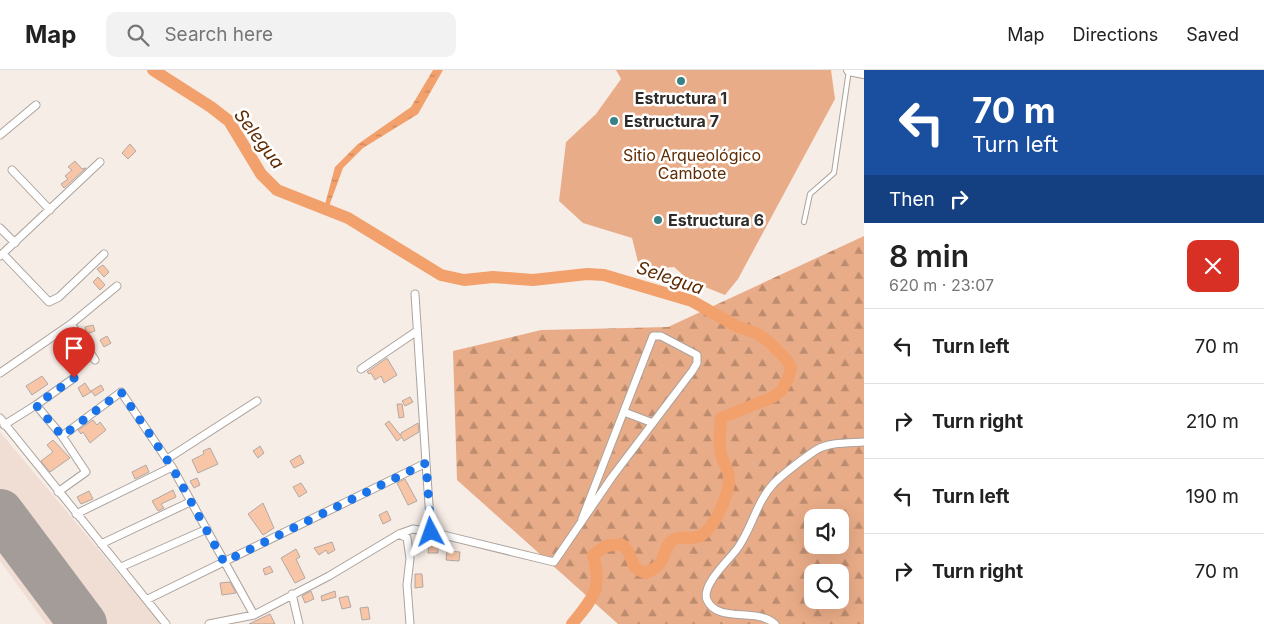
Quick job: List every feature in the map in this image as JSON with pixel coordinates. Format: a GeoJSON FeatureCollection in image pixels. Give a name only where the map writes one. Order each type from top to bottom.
{"type":"FeatureCollection","features":[{"type":"Feature","properties":{"kind":"street"},"geometry":{"type":"LineString","coordinates":[[849,70],[864,74]]}},
{"type":"Feature","properties":{"kind":"street"},"geometry":{"type":"LineString","coordinates":[[0,135],[36,105]]}},
{"type":"Feature","properties":{"kind":"street"},"geometry":{"type":"LineString","coordinates":[[100,162],[1,255],[49,302],[59,297],[104,254]]}},
{"type":"Feature","properties":{"kind":"street"},"geometry":{"type":"LineString","coordinates":[[12,170],[50,210]]}},
{"type":"Feature","properties":{"kind":"street"},"geometry":{"type":"LineString","coordinates":[[0,228],[15,243]]}},
{"type":"Feature","properties":{"kind":"street"},"geometry":{"type":"LineString","coordinates":[[0,373],[70,324],[117,286]]}},
{"type":"Feature","properties":{"kind":"street"},"geometry":{"type":"LineString","coordinates":[[415,294],[431,532]]}},
{"type":"Feature","properties":{"kind":"street"},"geometry":{"type":"LineString","coordinates":[[70,324],[95,360]]}},
{"type":"Feature","properties":{"kind":"street"},"geometry":{"type":"LineString","coordinates":[[362,369],[417,331]]}},
{"type":"Feature","properties":{"kind":"street"},"geometry":{"type":"LineString","coordinates":[[209,624],[254,615],[329,576],[399,534],[413,529],[551,563],[556,560],[582,519],[693,370],[697,355],[661,336],[654,336],[582,519]]}},
{"type":"Feature","properties":{"kind":"street"},"geometry":{"type":"LineString","coordinates":[[4,425],[74,378]]}},
{"type":"Feature","properties":{"kind":"street"},"geometry":{"type":"LineString","coordinates":[[62,436],[121,392],[172,467],[254,615]]}},
{"type":"Feature","properties":{"kind":"street"},"geometry":{"type":"LineString","coordinates":[[167,459],[257,400]]}},
{"type":"Feature","properties":{"kind":"street"},"geometry":{"type":"LineString","coordinates":[[36,405],[62,436],[86,472],[58,492]]}},
{"type":"Feature","properties":{"kind":"street"},"geometry":{"type":"LineString","coordinates":[[624,412],[653,423]]}},
{"type":"Feature","properties":{"kind":"street"},"geometry":{"type":"LineString","coordinates":[[0,418],[58,492],[148,599],[166,624]]}},
{"type":"Feature","properties":{"kind":"street"},"geometry":{"type":"LineString","coordinates":[[775,624],[771,620],[762,618],[722,615],[713,609],[707,600],[708,586],[746,537],[753,517],[773,484],[817,450],[834,444],[864,442]]}},
{"type":"Feature","properties":{"kind":"street"},"geometry":{"type":"LineString","coordinates":[[148,599],[426,463]]}},
{"type":"Feature","properties":{"kind":"street"},"geometry":{"type":"LineString","coordinates":[[76,514],[172,467]]}},
{"type":"Feature","properties":{"kind":"street"},"geometry":{"type":"LineString","coordinates":[[101,544],[190,502]]}},
{"type":"Feature","properties":{"kind":"street"},"geometry":{"type":"LineString","coordinates":[[121,568],[207,529]]}},
{"type":"Feature","properties":{"kind":"street"},"geometry":{"type":"LineString","coordinates":[[399,534],[407,538],[408,546],[407,585],[410,624]]}},
{"type":"Feature","properties":{"kind":"street"},"geometry":{"type":"LineString","coordinates":[[292,594],[299,624]]}},
{"type":"Feature","properties":{"kind":"lane"},"geometry":{"type":"LineString","coordinates":[[804,222],[810,194],[834,174],[849,70]]}},
{"type":"Feature","properties":{"kind":"shaded area"},"geometry":{"type":"Polygon","coordinates":[[[0,432],[161,624],[46,624],[0,561],[0,432]]]}},
{"type":"Feature","properties":{"kind":"green space","name":"Sitio Arqueológico Cambote"},"geometry":{"type":"Polygon","coordinates":[[[616,70],[831,70],[835,99],[738,279],[725,295],[690,281],[674,267],[640,270],[632,238],[583,223],[559,201],[566,142],[596,114],[621,79],[616,70]]]}},
{"type":"Feature","properties":{"kind":"green space"},"geometry":{"type":"Polygon","coordinates":[[[864,236],[864,624],[618,624],[457,480],[453,351],[541,330],[668,327],[864,236]]]}},
{"type":"Feature","properties":{"kind":"water"},"geometry":{"type":"Polygon","coordinates":[[[433,70],[443,70],[418,114],[363,148],[343,168],[328,209],[324,208],[335,167],[358,144],[411,107],[433,70]]]}},
{"type":"Feature","properties":{"kind":"building"},"geometry":{"type":"Polygon","coordinates":[[[130,144],[136,151],[128,159],[122,153],[130,144]]]}},
{"type":"Feature","properties":{"kind":"building"},"geometry":{"type":"Polygon","coordinates":[[[75,161],[82,169],[86,168],[64,188],[61,184],[68,179],[65,176],[72,170],[68,167],[75,161]]]}},
{"type":"Feature","properties":{"kind":"building"},"geometry":{"type":"Polygon","coordinates":[[[103,265],[109,272],[104,277],[97,269],[103,265]]]}},
{"type":"Feature","properties":{"kind":"building"},"geometry":{"type":"Polygon","coordinates":[[[98,277],[105,285],[100,290],[93,282],[98,277]]]}},
{"type":"Feature","properties":{"kind":"building"},"geometry":{"type":"Polygon","coordinates":[[[93,325],[95,331],[86,334],[85,327],[93,325]]]}},
{"type":"Feature","properties":{"kind":"building"},"geometry":{"type":"Polygon","coordinates":[[[107,336],[111,343],[104,347],[100,340],[107,336]]]}},
{"type":"Feature","properties":{"kind":"building"},"geometry":{"type":"Polygon","coordinates":[[[387,358],[397,375],[384,383],[381,376],[375,380],[371,373],[367,372],[387,358]]]}},
{"type":"Feature","properties":{"kind":"building"},"geometry":{"type":"Polygon","coordinates":[[[42,376],[48,384],[32,395],[26,386],[42,376]]]}},
{"type":"Feature","properties":{"kind":"building"},"geometry":{"type":"Polygon","coordinates":[[[85,383],[91,392],[83,397],[78,388],[85,383]]]}},
{"type":"Feature","properties":{"kind":"building"},"geometry":{"type":"Polygon","coordinates":[[[101,385],[104,390],[95,396],[91,391],[101,385]]]}},
{"type":"Feature","properties":{"kind":"building"},"geometry":{"type":"Polygon","coordinates":[[[410,397],[413,402],[405,406],[402,401],[410,397]]]}},
{"type":"Feature","properties":{"kind":"building"},"geometry":{"type":"Polygon","coordinates":[[[397,404],[402,404],[404,417],[399,418],[397,404]]]}},
{"type":"Feature","properties":{"kind":"building"},"geometry":{"type":"Polygon","coordinates":[[[93,420],[97,425],[100,422],[106,430],[90,443],[83,432],[81,434],[78,430],[93,420]]]}},
{"type":"Feature","properties":{"kind":"building"},"geometry":{"type":"Polygon","coordinates":[[[389,421],[401,436],[401,433],[418,423],[419,432],[404,441],[402,437],[397,441],[385,424],[389,421]]]}},
{"type":"Feature","properties":{"kind":"building"},"geometry":{"type":"Polygon","coordinates":[[[53,440],[70,458],[50,472],[41,461],[53,452],[47,445],[53,440]]]}},
{"type":"Feature","properties":{"kind":"building"},"geometry":{"type":"Polygon","coordinates":[[[260,446],[264,453],[258,458],[253,451],[260,446]]]}},
{"type":"Feature","properties":{"kind":"building"},"geometry":{"type":"Polygon","coordinates":[[[210,448],[218,464],[198,473],[192,460],[204,454],[203,451],[210,448]]]}},
{"type":"Feature","properties":{"kind":"building"},"geometry":{"type":"Polygon","coordinates":[[[300,455],[304,463],[294,468],[290,461],[300,455]]]}},
{"type":"Feature","properties":{"kind":"building"},"geometry":{"type":"Polygon","coordinates":[[[146,465],[149,472],[135,479],[132,472],[146,465]]]}},
{"type":"Feature","properties":{"kind":"building"},"geometry":{"type":"Polygon","coordinates":[[[197,478],[200,485],[194,488],[190,481],[197,478]]]}},
{"type":"Feature","properties":{"kind":"building"},"geometry":{"type":"Polygon","coordinates":[[[405,479],[417,501],[408,505],[397,483],[405,479]]]}},
{"type":"Feature","properties":{"kind":"building"},"geometry":{"type":"Polygon","coordinates":[[[301,483],[307,492],[299,497],[293,487],[301,483]]]}},
{"type":"Feature","properties":{"kind":"building"},"geometry":{"type":"Polygon","coordinates":[[[173,490],[176,497],[161,504],[164,508],[158,511],[152,501],[173,490]]]}},
{"type":"Feature","properties":{"kind":"building"},"geometry":{"type":"Polygon","coordinates":[[[89,491],[93,499],[81,504],[77,497],[89,491]]]}},
{"type":"Feature","properties":{"kind":"building"},"geometry":{"type":"Polygon","coordinates":[[[263,503],[274,528],[263,535],[248,514],[263,503]]]}},
{"type":"Feature","properties":{"kind":"building"},"geometry":{"type":"Polygon","coordinates":[[[387,511],[391,520],[383,524],[379,515],[387,511]]]}},
{"type":"Feature","properties":{"kind":"building"},"geometry":{"type":"Polygon","coordinates":[[[332,542],[335,550],[328,554],[326,550],[319,555],[314,548],[332,542]]]}},
{"type":"Feature","properties":{"kind":"building"},"geometry":{"type":"Polygon","coordinates":[[[429,543],[438,543],[438,553],[428,553],[429,543]]]}},
{"type":"Feature","properties":{"kind":"building"},"geometry":{"type":"Polygon","coordinates":[[[296,549],[300,557],[296,559],[305,578],[295,583],[281,558],[296,549]]]}},
{"type":"Feature","properties":{"kind":"building"},"geometry":{"type":"Polygon","coordinates":[[[447,551],[460,552],[459,561],[446,560],[447,551]]]}},
{"type":"Feature","properties":{"kind":"building"},"geometry":{"type":"Polygon","coordinates":[[[270,566],[273,572],[265,575],[263,569],[270,566]]]}},
{"type":"Feature","properties":{"kind":"building"},"geometry":{"type":"Polygon","coordinates":[[[415,574],[422,574],[423,587],[415,588],[415,574]]]}},
{"type":"Feature","properties":{"kind":"building"},"geometry":{"type":"Polygon","coordinates":[[[230,582],[236,593],[222,595],[220,583],[230,582]]]}},
{"type":"Feature","properties":{"kind":"building"},"geometry":{"type":"Polygon","coordinates":[[[311,591],[314,599],[305,603],[302,596],[311,591]]]}},
{"type":"Feature","properties":{"kind":"building"},"geometry":{"type":"Polygon","coordinates":[[[335,591],[336,597],[322,601],[321,596],[335,591]]]}},
{"type":"Feature","properties":{"kind":"building"},"geometry":{"type":"Polygon","coordinates":[[[348,596],[351,607],[342,609],[339,598],[348,596]]]}},
{"type":"Feature","properties":{"kind":"building"},"geometry":{"type":"Polygon","coordinates":[[[368,607],[370,619],[362,620],[360,608],[368,607]]]}},
{"type":"Feature","properties":{"kind":"building"},"geometry":{"type":"Polygon","coordinates":[[[270,614],[275,624],[249,624],[270,614]]]}},
{"type":"Feature","properties":{"kind":"waterway","name":"Selegua"},"geometry":{"type":"LineString","coordinates":[[153,70],[211,107],[229,121],[261,174],[277,190],[348,218],[441,275],[464,280],[493,277],[533,280],[587,274],[604,275],[692,301],[738,327],[754,332],[768,341],[786,359],[791,368],[782,390],[773,397],[721,418],[720,450],[728,473],[729,484],[721,509],[707,531],[699,537],[673,540],[658,565],[645,573],[635,568],[628,551],[621,544],[606,546],[593,555],[597,577],[594,593],[572,624]]}},
{"type":"Feature","properties":{"kind":"runway"},"geometry":{"type":"LineString","coordinates":[[0,513],[83,624]]}},
{"type":"Feature","properties":{"kind":"place","name":"Estructura 1"},"geometry":{"type":"Point","coordinates":[681,81]}},
{"type":"Feature","properties":{"kind":"place","name":"Estructura 7"},"geometry":{"type":"Point","coordinates":[614,121]}},
{"type":"Feature","properties":{"kind":"place","name":"Estructura 6"},"geometry":{"type":"Point","coordinates":[658,220]}},
{"type":"Feature","properties":{"kind":"route"},"geometry":{"type":"LineString","coordinates":[[74,378],[36,405],[62,436],[121,392],[172,467],[224,562],[426,463],[431,532]]}}]}
